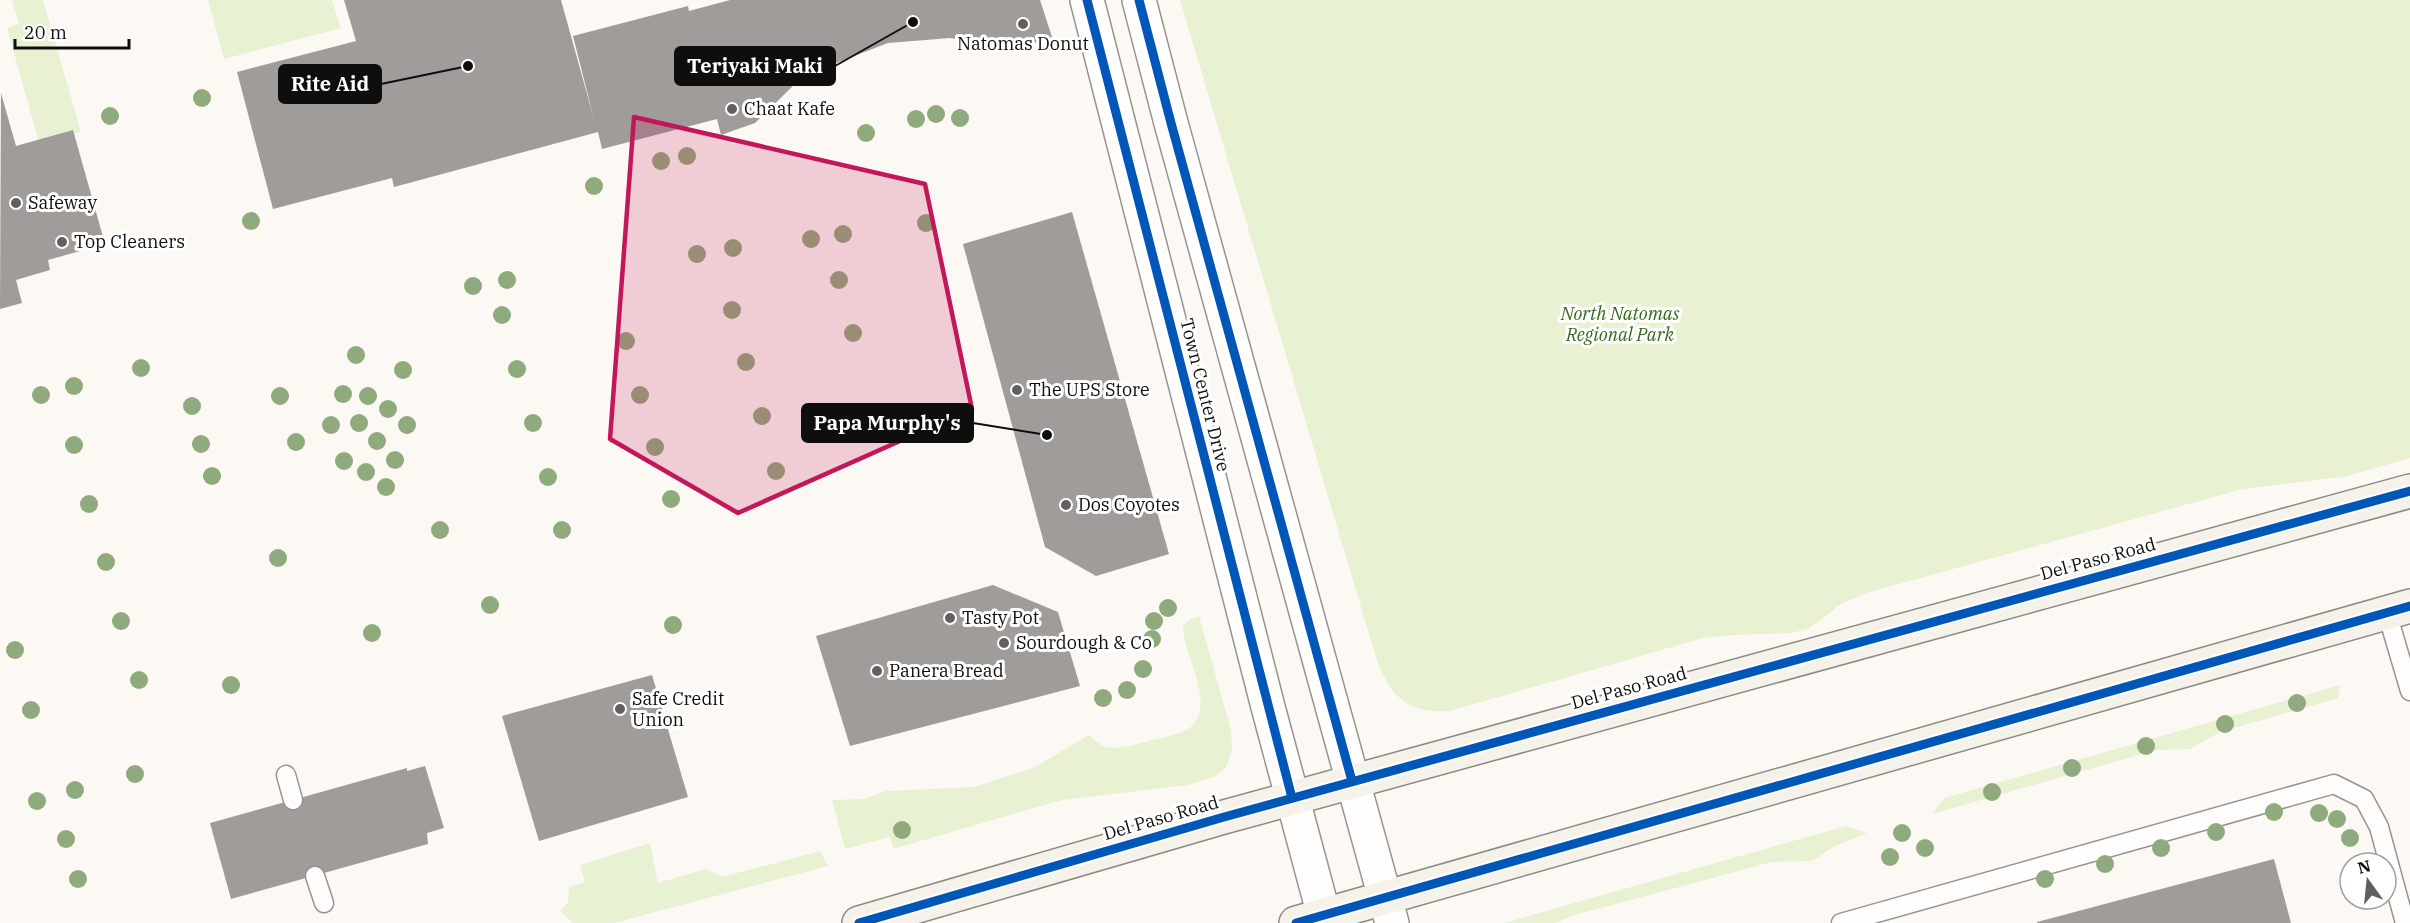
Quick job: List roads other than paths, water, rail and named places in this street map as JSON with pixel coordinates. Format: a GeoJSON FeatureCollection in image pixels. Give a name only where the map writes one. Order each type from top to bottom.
{"type":"FeatureCollection","features":[{"type":"Feature","properties":{"kind":"main road","name":"Del Paso Road"},"geometry":{"type":"LineString","coordinates":[[859,923],[1352,781],[2410,491]]}},
{"type":"Feature","properties":{"kind":"main road"},"geometry":{"type":"LineString","coordinates":[[1315,920],[1388,910],[2398,609]]}},
{"type":"Feature","properties":{"kind":"street","name":"Town Center Drive"},"geometry":{"type":"LineString","coordinates":[[1087,0],[1292,798],[1315,920]]}},
{"type":"Feature","properties":{"kind":"street","name":"Town Center Drive"},"geometry":{"type":"LineString","coordinates":[[1139,0],[1388,910]]}},
{"type":"Feature","properties":{"kind":"lane"},"geometry":{"type":"LineString","coordinates":[[2398,609],[2410,691]]}},
{"type":"Feature","properties":{"kind":"lane"},"geometry":{"type":"LineString","coordinates":[[286,775],[293,800]]}},
{"type":"Feature","properties":{"kind":"lane"},"geometry":{"type":"LineString","coordinates":[[1841,923],[2334,784],[2364,799],[2379,827],[2405,923]]}},
{"type":"Feature","properties":{"kind":"lane"},"geometry":{"type":"LineString","coordinates":[[315,876],[324,903]]}},
{"type":"Feature","properties":{"kind":"place","name":"Teriyaki Maki"},"geometry":{"type":"Point","coordinates":[913,22]}},
{"type":"Feature","properties":{"kind":"place","name":"Natomas Donut"},"geometry":{"type":"Point","coordinates":[1023,24]}},
{"type":"Feature","properties":{"kind":"place","name":"Rite Aid"},"geometry":{"type":"Point","coordinates":[468,66]}},
{"type":"Feature","properties":{"kind":"place","name":"Chaat Kafe"},"geometry":{"type":"Point","coordinates":[732,109]}},
{"type":"Feature","properties":{"kind":"place","name":"Safeway"},"geometry":{"type":"Point","coordinates":[16,203]}},
{"type":"Feature","properties":{"kind":"place","name":"Top Cleaners"},"geometry":{"type":"Point","coordinates":[62,242]}},
{"type":"Feature","properties":{"kind":"place","name":"The UPS Store"},"geometry":{"type":"Point","coordinates":[1017,390]}},
{"type":"Feature","properties":{"kind":"place","name":"Papa Murphy's"},"geometry":{"type":"Point","coordinates":[1047,435]}},
{"type":"Feature","properties":{"kind":"place","name":"Dos Coyotes"},"geometry":{"type":"Point","coordinates":[1066,505]}},
{"type":"Feature","properties":{"kind":"place","name":"Tasty Pot"},"geometry":{"type":"Point","coordinates":[950,618]}},
{"type":"Feature","properties":{"kind":"place","name":"Sourdough & Co"},"geometry":{"type":"Point","coordinates":[1004,643]}},
{"type":"Feature","properties":{"kind":"place","name":"Panera Bread"},"geometry":{"type":"Point","coordinates":[877,671]}},
{"type":"Feature","properties":{"kind":"place","name":"Safe Credit Union"},"geometry":{"type":"Point","coordinates":[620,709]}},
{"type":"Feature","properties":{"kind":"park label","name":"North Natomas Regional Park"},"geometry":{"type":"Point","coordinates":[1620,324]}}]}
